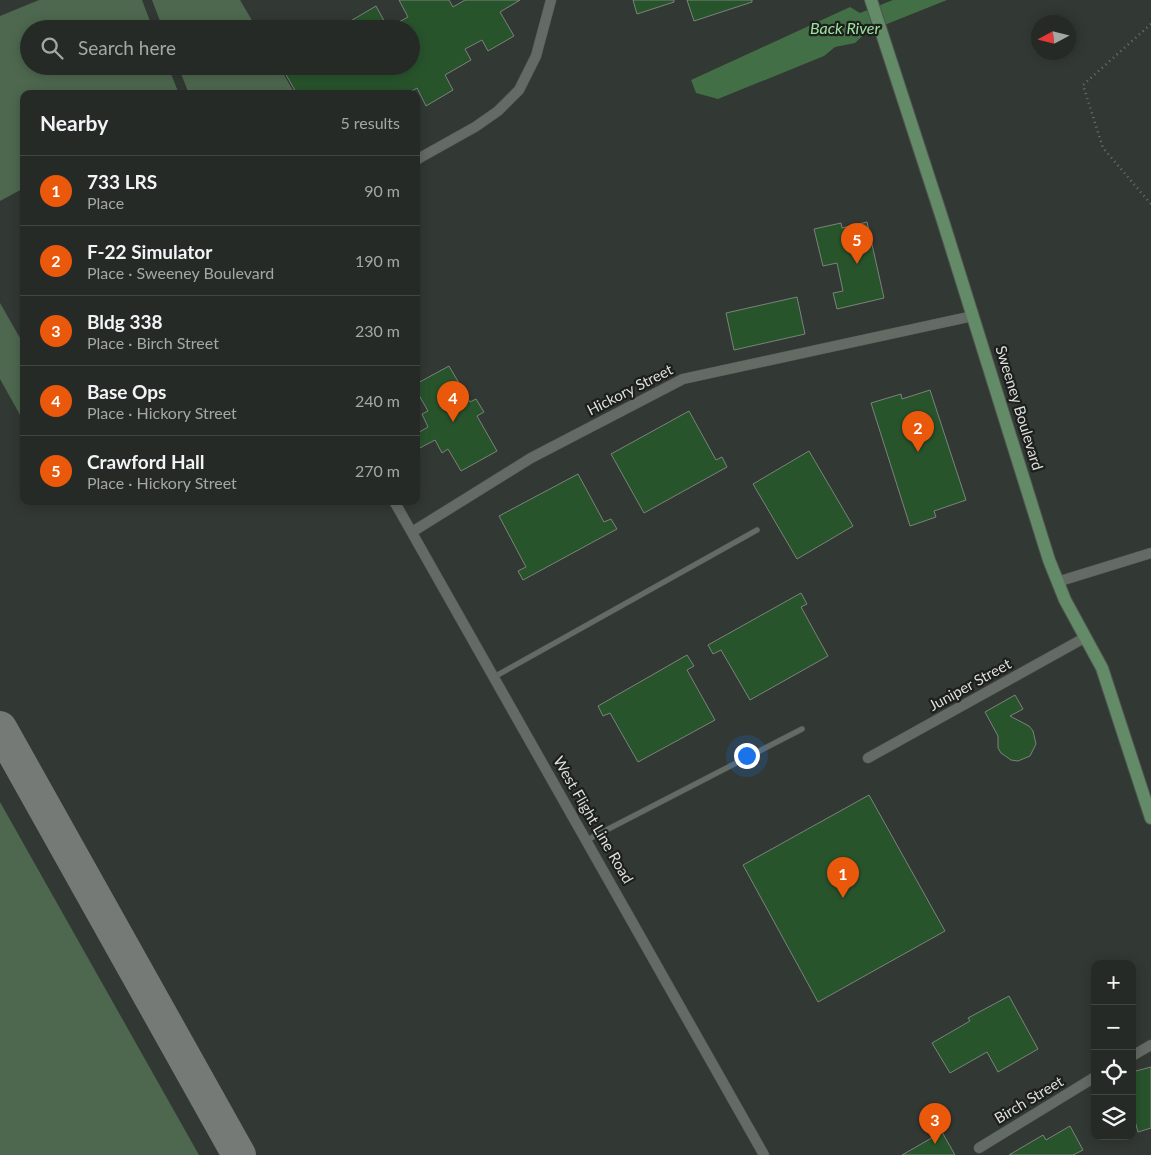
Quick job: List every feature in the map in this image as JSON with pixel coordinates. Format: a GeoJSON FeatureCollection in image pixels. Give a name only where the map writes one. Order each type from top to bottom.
{"type":"FeatureCollection","features":[{"type":"Feature","properties":{"kind":"main road","name":"Sweeney Boulevard"},"geometry":{"type":"LineString","coordinates":[[871,1],[1057,582],[1099,660],[1151,818]]}},
{"type":"Feature","properties":{"kind":"street"},"geometry":{"type":"LineString","coordinates":[[420,158],[475,127],[498,111],[519,90],[536,56],[551,0]]}},
{"type":"Feature","properties":{"kind":"street","name":"Hickory Street"},"geometry":{"type":"LineString","coordinates":[[412,532],[531,458],[683,379],[973,316]]}},
{"type":"Feature","properties":{"kind":"street","name":"West Flight Line Road"},"geometry":{"type":"LineString","coordinates":[[396,505],[764,1155]]}},
{"type":"Feature","properties":{"kind":"street"},"geometry":{"type":"LineString","coordinates":[[1057,582],[1151,553]]}},
{"type":"Feature","properties":{"kind":"street","name":"Juniper Street"},"geometry":{"type":"LineString","coordinates":[[868,758],[1086,637]]}},
{"type":"Feature","properties":{"kind":"street"},"geometry":{"type":"LineString","coordinates":[[1136,1054],[1151,1045]]}},
{"type":"Feature","properties":{"kind":"street","name":"Birch Street"},"geometry":{"type":"LineString","coordinates":[[979,1148],[1091,1080]]}},
{"type":"Feature","properties":{"kind":"lane"},"geometry":{"type":"LineString","coordinates":[[494,677],[757,530]]}},
{"type":"Feature","properties":{"kind":"lane"},"geometry":{"type":"LineString","coordinates":[[587,840],[802,729]]}},
{"type":"Feature","properties":{"kind":"path"},"geometry":{"type":"LineString","coordinates":[[1151,24],[1082,85],[1103,148],[1151,204]]}},
{"type":"Feature","properties":{"kind":"shaded area"},"geometry":{"type":"Polygon","coordinates":[[[39,0],[142,0],[150,20],[20,20],[20,75],[172,75],[177,90],[20,90],[20,190],[0,201],[0,16],[39,0]]]}},
{"type":"Feature","properties":{"kind":"shaded area"},"geometry":{"type":"Polygon","coordinates":[[[152,0],[240,0],[252,20],[160,20],[152,0]]]}},
{"type":"Feature","properties":{"kind":"shaded area"},"geometry":{"type":"Polygon","coordinates":[[[182,75],[284,75],[293,90],[187,90],[182,75]]]}},
{"type":"Feature","properties":{"kind":"shaded area"},"geometry":{"type":"Polygon","coordinates":[[[0,303],[20,338],[20,415],[0,379],[0,303]]]}},
{"type":"Feature","properties":{"kind":"shaded area"},"geometry":{"type":"Polygon","coordinates":[[[0,802],[199,1155],[0,1155],[0,802]]]}},
{"type":"Feature","properties":{"kind":"water","name":"Back River"},"geometry":{"type":"Polygon","coordinates":[[[893,0],[947,0],[867,32],[855,43],[835,47],[824,56],[718,99],[696,93],[691,80],[850,7],[860,13],[893,0]]]}},
{"type":"Feature","properties":{"kind":"building"},"geometry":{"type":"Polygon","coordinates":[[[399,0],[449,0],[453,7],[465,0],[520,0],[500,12],[514,36],[488,51],[482,40],[465,49],[471,60],[445,75],[453,90],[426,106],[420,90],[417,88],[414,90],[295,90],[286,75],[420,75],[420,20],[403,20],[408,17],[399,0]]]}},
{"type":"Feature","properties":{"kind":"building"},"geometry":{"type":"Polygon","coordinates":[[[633,0],[674,0],[674,2],[637,14],[633,0]]]}},
{"type":"Feature","properties":{"kind":"building"},"geometry":{"type":"Polygon","coordinates":[[[687,0],[752,0],[752,2],[694,21],[687,0]]]}},
{"type":"Feature","properties":{"kind":"building"},"geometry":{"type":"Polygon","coordinates":[[[376,6],[384,20],[352,20],[376,6]]]}},
{"type":"Feature","properties":{"kind":"building"},"geometry":{"type":"Polygon","coordinates":[[[867,222],[884,298],[837,309],[833,293],[843,291],[837,263],[823,266],[814,229],[841,223],[842,228],[867,222]]]}},
{"type":"Feature","properties":{"kind":"building"},"geometry":{"type":"Polygon","coordinates":[[[797,297],[805,334],[734,350],[726,313],[797,297]]]}},
{"type":"Feature","properties":{"kind":"building"},"geometry":{"type":"Polygon","coordinates":[[[449,366],[470,402],[476,399],[484,412],[477,416],[497,451],[461,471],[448,449],[442,453],[435,440],[420,448],[420,432],[428,427],[422,414],[428,411],[420,397],[420,382],[449,366]]]}},
{"type":"Feature","properties":{"kind":"building"},"geometry":{"type":"Polygon","coordinates":[[[930,390],[966,500],[934,511],[936,517],[910,526],[871,403],[901,394],[902,399],[930,390]]]}},
{"type":"Feature","properties":{"kind":"building"},"geometry":{"type":"Polygon","coordinates":[[[689,411],[716,460],[722,457],[727,467],[644,513],[611,454],[689,411]]]}},
{"type":"Feature","properties":{"kind":"building"},"geometry":{"type":"Polygon","coordinates":[[[809,451],[853,526],[797,559],[753,484],[809,451]]]}},
{"type":"Feature","properties":{"kind":"building"},"geometry":{"type":"Polygon","coordinates":[[[578,474],[604,522],[611,519],[617,529],[523,580],[518,571],[526,567],[499,516],[578,474]]]}},
{"type":"Feature","properties":{"kind":"building"},"geometry":{"type":"Polygon","coordinates":[[[801,593],[807,604],[801,607],[828,656],[750,700],[721,650],[713,654],[708,645],[801,593]]]}},
{"type":"Feature","properties":{"kind":"building"},"geometry":{"type":"Polygon","coordinates":[[[687,655],[694,666],[687,670],[715,720],[638,762],[610,713],[603,716],[598,706],[687,655]]]}},
{"type":"Feature","properties":{"kind":"building"},"geometry":{"type":"Polygon","coordinates":[[[1015,695],[1023,709],[1010,716],[1029,726],[1033,731],[1036,744],[1030,756],[1018,761],[1011,760],[1001,753],[998,748],[998,736],[985,712],[1015,695]]]}},
{"type":"Feature","properties":{"kind":"building"},"geometry":{"type":"Polygon","coordinates":[[[869,795],[945,931],[818,1002],[743,865],[869,795]]]}},
{"type":"Feature","properties":{"kind":"building"},"geometry":{"type":"Polygon","coordinates":[[[1009,996],[1038,1049],[998,1072],[987,1052],[950,1073],[932,1043],[970,1021],[968,1018],[1009,996]]]}},
{"type":"Feature","properties":{"kind":"building"},"geometry":{"type":"Polygon","coordinates":[[[1151,1067],[1151,1128],[1138,1132],[1136,1125],[1136,1071],[1151,1067]]]}},
{"type":"Feature","properties":{"kind":"building"},"geometry":{"type":"Polygon","coordinates":[[[1070,1126],[1083,1150],[1073,1155],[1009,1155],[1043,1135],[1046,1140],[1070,1126]]]}},
{"type":"Feature","properties":{"kind":"building"},"geometry":{"type":"Polygon","coordinates":[[[942,1132],[955,1155],[902,1155],[942,1132]]]}},
{"type":"Feature","properties":{"kind":"taxiway"},"geometry":{"type":"LineString","coordinates":[[0,728],[239,1155]]}},
{"type":"Feature","properties":{"kind":"place","name":"Crawford Hall"},"geometry":{"type":"Point","coordinates":[857,264]}},
{"type":"Feature","properties":{"kind":"place","name":"Base Ops"},"geometry":{"type":"Point","coordinates":[453,422]}},
{"type":"Feature","properties":{"kind":"place","name":"F-22 Simulator"},"geometry":{"type":"Point","coordinates":[918,452]}},
{"type":"Feature","properties":{"kind":"place","name":"733 LRS"},"geometry":{"type":"Point","coordinates":[843,898]}},
{"type":"Feature","properties":{"kind":"place","name":"Bldg 338"},"geometry":{"type":"Point","coordinates":[935,1144]}}]}
